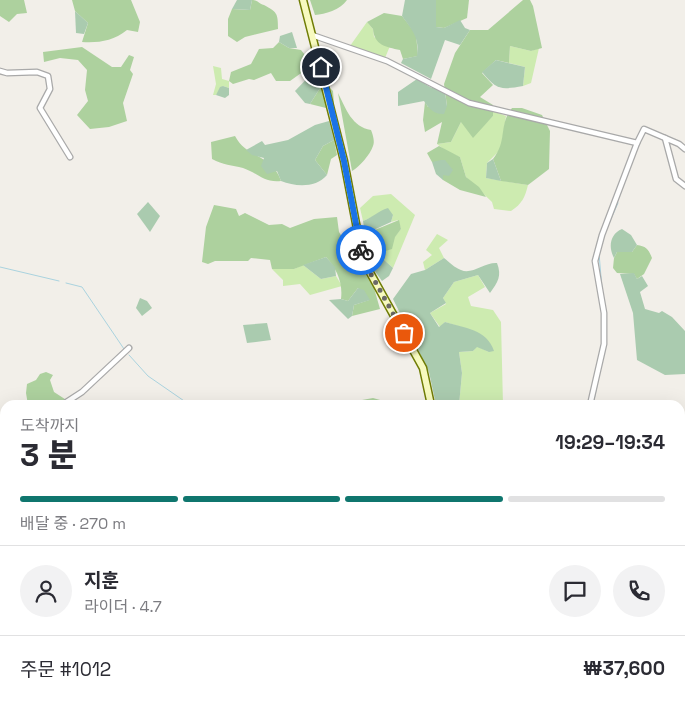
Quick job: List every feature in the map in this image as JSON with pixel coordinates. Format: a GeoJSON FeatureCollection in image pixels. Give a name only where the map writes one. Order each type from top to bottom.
{"type":"FeatureCollection","features":[{"type":"Feature","properties":{"kind":"street"},"geometry":{"type":"LineString","coordinates":[[303,0],[344,161],[363,260],[423,368],[430,400]]}},
{"type":"Feature","properties":{"kind":"street"},"geometry":{"type":"LineString","coordinates":[[312,35],[387,61],[469,102],[637,143]]}},
{"type":"Feature","properties":{"kind":"street"},"geometry":{"type":"LineString","coordinates":[[0,71],[7,73],[37,72],[48,76],[50,89],[40,108],[70,156]]}},
{"type":"Feature","properties":{"kind":"street"},"geometry":{"type":"LineString","coordinates":[[591,400],[604,344],[604,313],[595,261],[602,235],[644,129],[679,144],[685,149]]}},
{"type":"Feature","properties":{"kind":"street"},"geometry":{"type":"LineString","coordinates":[[665,138],[676,179],[685,186]]}},
{"type":"Feature","properties":{"kind":"street"},"geometry":{"type":"LineString","coordinates":[[70,400],[82,392],[129,348]]}},
{"type":"Feature","properties":{"kind":"green space"},"geometry":{"type":"Polygon","coordinates":[[[0,0],[24,0],[27,13],[17,14],[9,22],[0,16],[0,0]]]}},
{"type":"Feature","properties":{"kind":"green space"},"geometry":{"type":"Polygon","coordinates":[[[72,0],[131,0],[140,22],[138,32],[127,30],[116,37],[106,40],[82,42],[88,23],[75,11],[72,0]]]}},
{"type":"Feature","properties":{"kind":"green space"},"geometry":{"type":"Polygon","coordinates":[[[237,0],[252,0],[250,10],[232,9],[237,0]]]}},
{"type":"Feature","properties":{"kind":"green space"},"geometry":{"type":"Polygon","coordinates":[[[252,0],[274,11],[278,19],[278,29],[245,37],[237,42],[228,36],[228,19],[232,9],[250,10],[252,0]]]}},
{"type":"Feature","properties":{"kind":"green space"},"geometry":{"type":"Polygon","coordinates":[[[310,0],[347,0],[336,9],[315,15],[310,0]]]}},
{"type":"Feature","properties":{"kind":"green space"},"geometry":{"type":"Polygon","coordinates":[[[405,0],[436,0],[436,27],[444,28],[460,20],[465,28],[470,30],[460,45],[445,40],[431,79],[401,63],[403,59],[417,56],[418,50],[414,34],[402,16],[405,0]]]}},
{"type":"Feature","properties":{"kind":"green space"},"geometry":{"type":"Polygon","coordinates":[[[436,0],[469,0],[467,18],[444,28],[436,27],[436,0]]]}},
{"type":"Feature","properties":{"kind":"green space"},"geometry":{"type":"Polygon","coordinates":[[[523,0],[530,0],[533,6],[542,48],[531,51],[510,46],[509,63],[496,60],[482,73],[493,85],[480,97],[493,105],[493,116],[473,138],[461,122],[451,142],[437,144],[442,122],[425,132],[423,120],[425,102],[428,107],[447,106],[444,84],[455,53],[470,30],[488,30],[523,0]]]}},
{"type":"Feature","properties":{"kind":"green space"},"geometry":{"type":"Polygon","coordinates":[[[75,11],[88,23],[84,34],[76,33],[75,11]]]}},
{"type":"Feature","properties":{"kind":"green space"},"geometry":{"type":"Polygon","coordinates":[[[384,13],[402,16],[416,34],[418,56],[403,59],[400,50],[378,42],[373,29],[367,22],[384,13]]]}},
{"type":"Feature","properties":{"kind":"green space"},"geometry":{"type":"Polygon","coordinates":[[[367,22],[373,29],[374,37],[390,46],[385,58],[350,46],[367,22]]]}},
{"type":"Feature","properties":{"kind":"green space"},"geometry":{"type":"Polygon","coordinates":[[[292,32],[297,48],[289,48],[279,42],[280,36],[292,32]]]}},
{"type":"Feature","properties":{"kind":"green space"},"geometry":{"type":"Polygon","coordinates":[[[279,42],[289,48],[301,50],[305,55],[300,62],[304,71],[290,81],[276,81],[271,73],[254,80],[249,79],[233,84],[229,81],[231,72],[251,64],[259,49],[273,48],[279,42]]]}},
{"type":"Feature","properties":{"kind":"green space"},"geometry":{"type":"Polygon","coordinates":[[[510,46],[531,51],[539,48],[531,83],[523,86],[525,67],[509,63],[510,46]]]}},
{"type":"Feature","properties":{"kind":"green space"},"geometry":{"type":"Polygon","coordinates":[[[82,47],[112,67],[121,67],[129,55],[134,57],[130,70],[133,74],[123,103],[127,121],[109,127],[90,129],[77,115],[88,101],[85,90],[87,70],[78,60],[60,58],[44,62],[43,52],[82,47]]]}},
{"type":"Feature","properties":{"kind":"green space"},"geometry":{"type":"Polygon","coordinates":[[[496,60],[525,67],[523,86],[504,88],[492,82],[482,72],[496,60]]]}},
{"type":"Feature","properties":{"kind":"green space"},"geometry":{"type":"Polygon","coordinates":[[[213,66],[221,68],[222,79],[229,81],[229,88],[223,86],[216,95],[213,95],[216,84],[213,66]]]}},
{"type":"Feature","properties":{"kind":"green space"},"geometry":{"type":"Polygon","coordinates":[[[319,66],[322,85],[310,104],[305,103],[295,91],[319,66]]]}},
{"type":"Feature","properties":{"kind":"green space"},"geometry":{"type":"Polygon","coordinates":[[[417,79],[430,87],[445,92],[447,106],[444,114],[432,110],[424,101],[398,106],[398,92],[417,79]]]}},
{"type":"Feature","properties":{"kind":"green space"},"geometry":{"type":"Polygon","coordinates":[[[322,85],[329,87],[333,91],[334,103],[326,108],[310,104],[322,85]]]}},
{"type":"Feature","properties":{"kind":"green space"},"geometry":{"type":"Polygon","coordinates":[[[220,87],[229,88],[229,95],[225,98],[216,95],[220,87]]]}},
{"type":"Feature","properties":{"kind":"green space"},"geometry":{"type":"Polygon","coordinates":[[[338,93],[354,121],[364,128],[371,130],[374,138],[374,144],[369,153],[361,164],[352,171],[338,93]]]}},
{"type":"Feature","properties":{"kind":"green space"},"geometry":{"type":"Polygon","coordinates":[[[512,108],[522,108],[542,115],[550,131],[549,169],[528,185],[501,181],[493,159],[498,152],[505,121],[512,108]]]}},
{"type":"Feature","properties":{"kind":"green space"},"geometry":{"type":"Polygon","coordinates":[[[493,111],[506,116],[501,149],[487,163],[486,178],[528,185],[523,200],[511,211],[494,209],[492,202],[466,177],[460,157],[449,153],[437,144],[451,142],[461,122],[486,123],[493,116],[493,111]]]}},
{"type":"Feature","properties":{"kind":"green space"},"geometry":{"type":"Polygon","coordinates":[[[329,121],[334,140],[323,146],[315,160],[327,175],[312,184],[299,185],[281,181],[277,171],[267,174],[261,166],[264,158],[252,155],[246,150],[262,141],[265,145],[288,140],[315,125],[329,121]]]}},
{"type":"Feature","properties":{"kind":"green space"},"geometry":{"type":"Polygon","coordinates":[[[235,136],[246,149],[272,166],[281,181],[270,181],[243,168],[212,159],[211,142],[235,136]]]}},
{"type":"Feature","properties":{"kind":"green space"},"geometry":{"type":"Polygon","coordinates":[[[334,140],[337,155],[331,159],[327,175],[315,160],[323,146],[334,140]]]}},
{"type":"Feature","properties":{"kind":"green space"},"geometry":{"type":"Polygon","coordinates":[[[439,146],[460,157],[466,177],[479,187],[486,197],[460,190],[443,180],[439,162],[432,162],[427,153],[439,146]]]}},
{"type":"Feature","properties":{"kind":"green space"},"geometry":{"type":"Polygon","coordinates":[[[493,159],[501,181],[486,178],[487,163],[493,159]]]}},
{"type":"Feature","properties":{"kind":"green space"},"geometry":{"type":"Polygon","coordinates":[[[445,160],[453,170],[449,176],[443,175],[443,180],[436,174],[432,162],[445,160]]]}},
{"type":"Feature","properties":{"kind":"green space"},"geometry":{"type":"Polygon","coordinates":[[[391,194],[415,215],[393,268],[383,259],[369,263],[368,247],[382,252],[401,229],[398,220],[391,222],[393,215],[372,217],[363,221],[360,208],[373,196],[391,194]]]}},
{"type":"Feature","properties":{"kind":"green space"},"geometry":{"type":"Polygon","coordinates":[[[148,202],[160,216],[150,232],[137,214],[148,202]]]}},
{"type":"Feature","properties":{"kind":"green space"},"geometry":{"type":"Polygon","coordinates":[[[214,205],[236,209],[239,216],[245,213],[269,225],[282,224],[290,228],[314,219],[337,217],[339,232],[374,288],[380,309],[352,316],[354,305],[369,300],[358,288],[348,301],[341,299],[341,287],[338,276],[326,257],[294,269],[272,269],[270,260],[251,258],[248,261],[215,261],[208,264],[202,262],[206,227],[214,205]]]}},
{"type":"Feature","properties":{"kind":"green space"},"geometry":{"type":"Polygon","coordinates":[[[388,208],[393,215],[391,222],[365,234],[363,221],[388,208]]]}},
{"type":"Feature","properties":{"kind":"green space"},"geometry":{"type":"Polygon","coordinates":[[[399,220],[401,229],[395,237],[392,249],[382,252],[368,247],[365,234],[399,220]]]}},
{"type":"Feature","properties":{"kind":"green space"},"geometry":{"type":"Polygon","coordinates":[[[622,229],[631,235],[637,245],[632,252],[617,252],[614,258],[611,250],[611,241],[615,234],[622,229]]]}},
{"type":"Feature","properties":{"kind":"green space"},"geometry":{"type":"Polygon","coordinates":[[[437,234],[448,240],[439,248],[444,258],[425,270],[423,262],[432,255],[426,250],[437,234]]]}},
{"type":"Feature","properties":{"kind":"green space"},"geometry":{"type":"Polygon","coordinates":[[[637,245],[647,249],[652,258],[644,274],[637,279],[634,274],[617,273],[613,268],[617,252],[632,252],[637,245]]]}},
{"type":"Feature","properties":{"kind":"green space"},"geometry":{"type":"Polygon","coordinates":[[[326,257],[335,267],[336,276],[321,279],[303,265],[326,257]]]}},
{"type":"Feature","properties":{"kind":"green space"},"geometry":{"type":"Polygon","coordinates":[[[444,258],[457,268],[465,271],[497,263],[499,275],[490,293],[478,275],[454,282],[443,298],[446,303],[430,313],[439,327],[445,322],[474,330],[486,338],[494,351],[489,352],[477,347],[473,351],[459,352],[462,373],[459,400],[435,400],[429,372],[393,299],[411,274],[425,270],[444,258]]]}},
{"type":"Feature","properties":{"kind":"green space"},"geometry":{"type":"Polygon","coordinates":[[[375,259],[383,259],[393,268],[389,276],[382,281],[369,263],[375,259]]]}},
{"type":"Feature","properties":{"kind":"green space"},"geometry":{"type":"Polygon","coordinates":[[[303,265],[321,279],[336,276],[342,286],[310,295],[300,284],[283,286],[283,280],[272,269],[294,269],[303,265]]]}},
{"type":"Feature","properties":{"kind":"green space"},"geometry":{"type":"Polygon","coordinates":[[[634,273],[637,279],[642,276],[648,286],[640,292],[645,309],[659,313],[662,311],[672,317],[685,331],[685,374],[665,375],[637,360],[633,313],[620,274],[634,273]]]}},
{"type":"Feature","properties":{"kind":"green space"},"geometry":{"type":"Polygon","coordinates":[[[478,275],[485,287],[468,297],[471,306],[493,310],[501,322],[503,400],[459,400],[462,373],[459,352],[473,351],[477,346],[489,352],[461,327],[445,322],[440,327],[430,313],[446,304],[443,298],[454,282],[478,275]]]}},
{"type":"Feature","properties":{"kind":"green space"},"geometry":{"type":"Polygon","coordinates":[[[358,288],[364,290],[370,300],[354,305],[352,316],[348,319],[329,300],[341,299],[348,301],[358,288]]]}},
{"type":"Feature","properties":{"kind":"green space"},"geometry":{"type":"Polygon","coordinates":[[[140,298],[147,301],[152,308],[142,316],[136,308],[140,298]]]}},
{"type":"Feature","properties":{"kind":"green space"},"geometry":{"type":"Polygon","coordinates":[[[267,323],[271,340],[247,343],[243,325],[267,323]]]}},
{"type":"Feature","properties":{"kind":"green space"},"geometry":{"type":"Polygon","coordinates":[[[46,372],[53,375],[50,380],[54,392],[66,400],[27,400],[27,384],[36,380],[40,374],[46,372]]]}},
{"type":"Feature","properties":{"kind":"green space"},"geometry":{"type":"Polygon","coordinates":[[[373,398],[380,400],[362,400],[373,398]]]}},
{"type":"Feature","properties":{"kind":"waterway"},"geometry":{"type":"LineString","coordinates":[[606,230],[618,203]]}},
{"type":"Feature","properties":{"kind":"waterway"},"geometry":{"type":"LineString","coordinates":[[599,253],[602,289]]}},
{"type":"Feature","properties":{"kind":"waterway"},"geometry":{"type":"LineString","coordinates":[[0,267],[59,281]]}},
{"type":"Feature","properties":{"kind":"waterway"},"geometry":{"type":"LineString","coordinates":[[66,283],[82,287],[124,349]]}},
{"type":"Feature","properties":{"kind":"waterway"},"geometry":{"type":"LineString","coordinates":[[606,312],[606,341]]}},
{"type":"Feature","properties":{"kind":"waterway"},"geometry":{"type":"LineString","coordinates":[[129,355],[148,376],[183,400]]}},
{"type":"Feature","properties":{"kind":"waterway"},"geometry":{"type":"LineString","coordinates":[[594,400],[600,371]]}},
{"type":"Feature","properties":{"kind":"way so far"},"geometry":{"type":"LineString","coordinates":[[361,250],[363,260],[404,333]]}},
{"type":"Feature","properties":{"kind":"route"},"geometry":{"type":"LineString","coordinates":[[321,67],[344,161],[361,250]]}}]}
